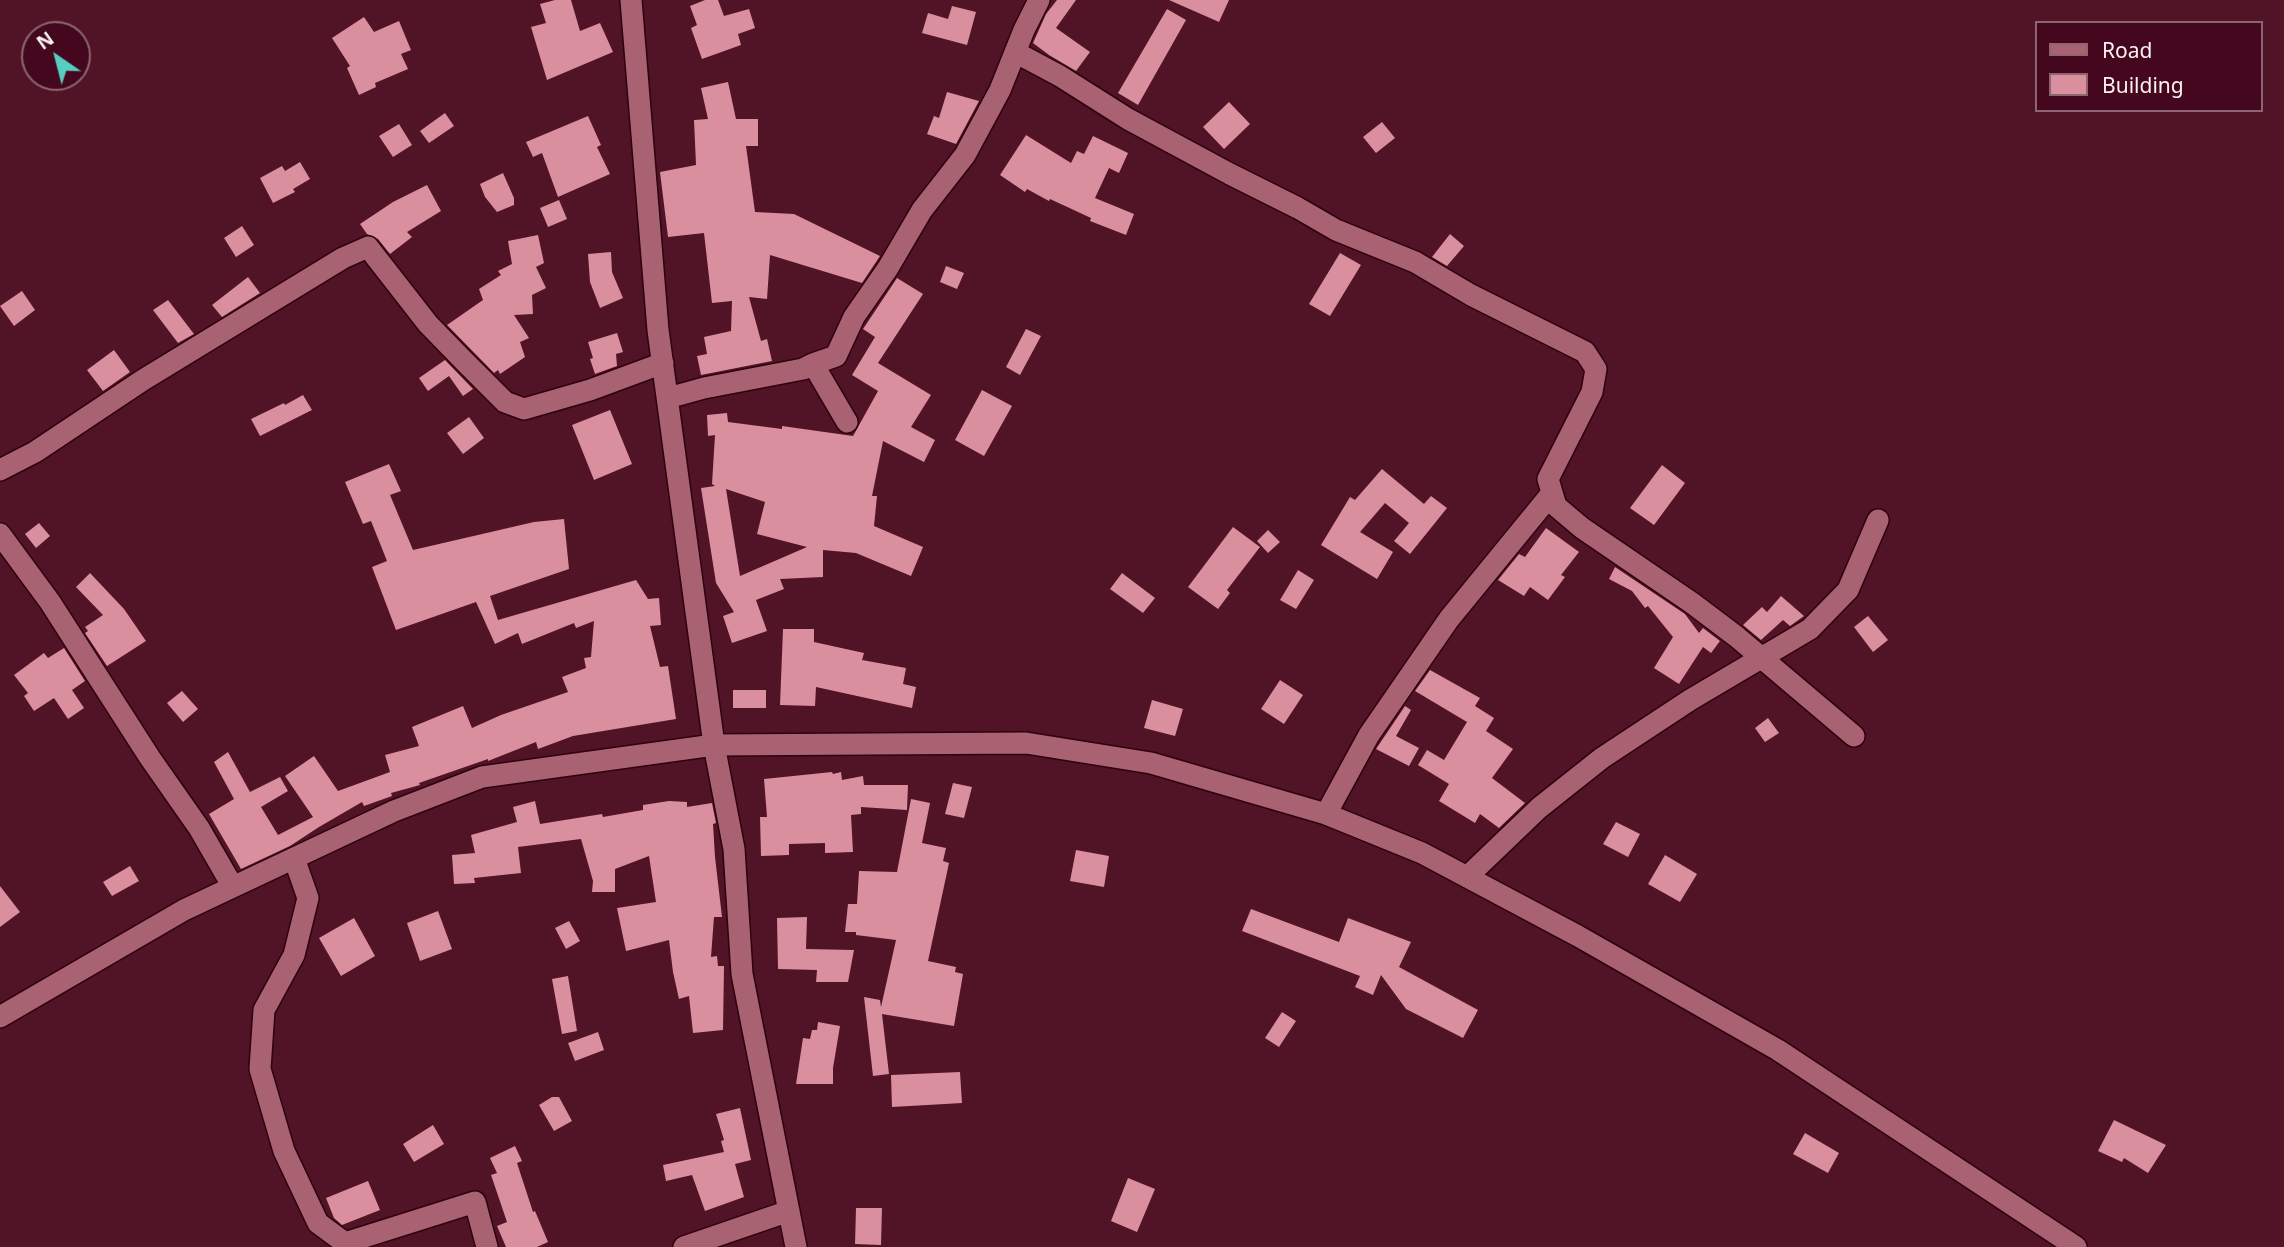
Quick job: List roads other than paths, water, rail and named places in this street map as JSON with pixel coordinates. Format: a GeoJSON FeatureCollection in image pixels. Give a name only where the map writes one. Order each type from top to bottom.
{"type":"FeatureCollection","features":[{"type":"Feature","properties":{"kind":"street"},"geometry":{"type":"LineString","coordinates":[[631,0],[663,363],[714,745],[734,849],[742,974],[796,1247]]}},
{"type":"Feature","properties":{"kind":"street"},"geometry":{"type":"LineString","coordinates":[[668,398],[704,388],[803,369],[836,356],[854,317],[888,268],[922,211],[965,155],[1000,90],[1039,0]]}},
{"type":"Feature","properties":{"kind":"street"},"geometry":{"type":"LineString","coordinates":[[1015,52],[1060,76],[1128,119],[1336,230],[1415,262],[1471,295],[1584,352],[1596,369],[1591,392],[1548,479],[1556,506],[1582,528],[1692,603],[1854,736]]}},
{"type":"Feature","properties":{"kind":"street"},"geometry":{"type":"LineString","coordinates":[[0,470],[35,452],[143,380],[343,258],[368,247],[428,324],[505,402],[524,409],[590,390],[663,363]]}},
{"type":"Feature","properties":{"kind":"street"},"geometry":{"type":"LineString","coordinates":[[813,364],[847,422]]}},
{"type":"Feature","properties":{"kind":"street"},"geometry":{"type":"LineString","coordinates":[[1326,814],[1369,735],[1449,618],[1552,493]]}},
{"type":"Feature","properties":{"kind":"street"},"geometry":{"type":"LineString","coordinates":[[1467,877],[1539,808],[1602,758],[1760,658],[1811,629],[1847,590],[1878,520]]}},
{"type":"Feature","properties":{"kind":"street"},"geometry":{"type":"LineString","coordinates":[[0,534],[50,602],[150,758],[199,828],[233,887]]}},
{"type":"Feature","properties":{"kind":"street"},"geometry":{"type":"LineString","coordinates":[[0,1017],[184,910],[394,811],[482,777],[714,745],[1026,743],[1150,763],[1326,814],[1422,853],[1578,936],[1778,1050],[2076,1247]]}},
{"type":"Feature","properties":{"kind":"street"},"geometry":{"type":"LineString","coordinates":[[293,858],[308,898],[294,955],[264,1010],[260,1069],[285,1151],[318,1223],[345,1243],[475,1202],[487,1247]]}},
{"type":"Feature","properties":{"kind":"street"},"geometry":{"type":"LineString","coordinates":[[684,1247],[789,1211]]}}]}
